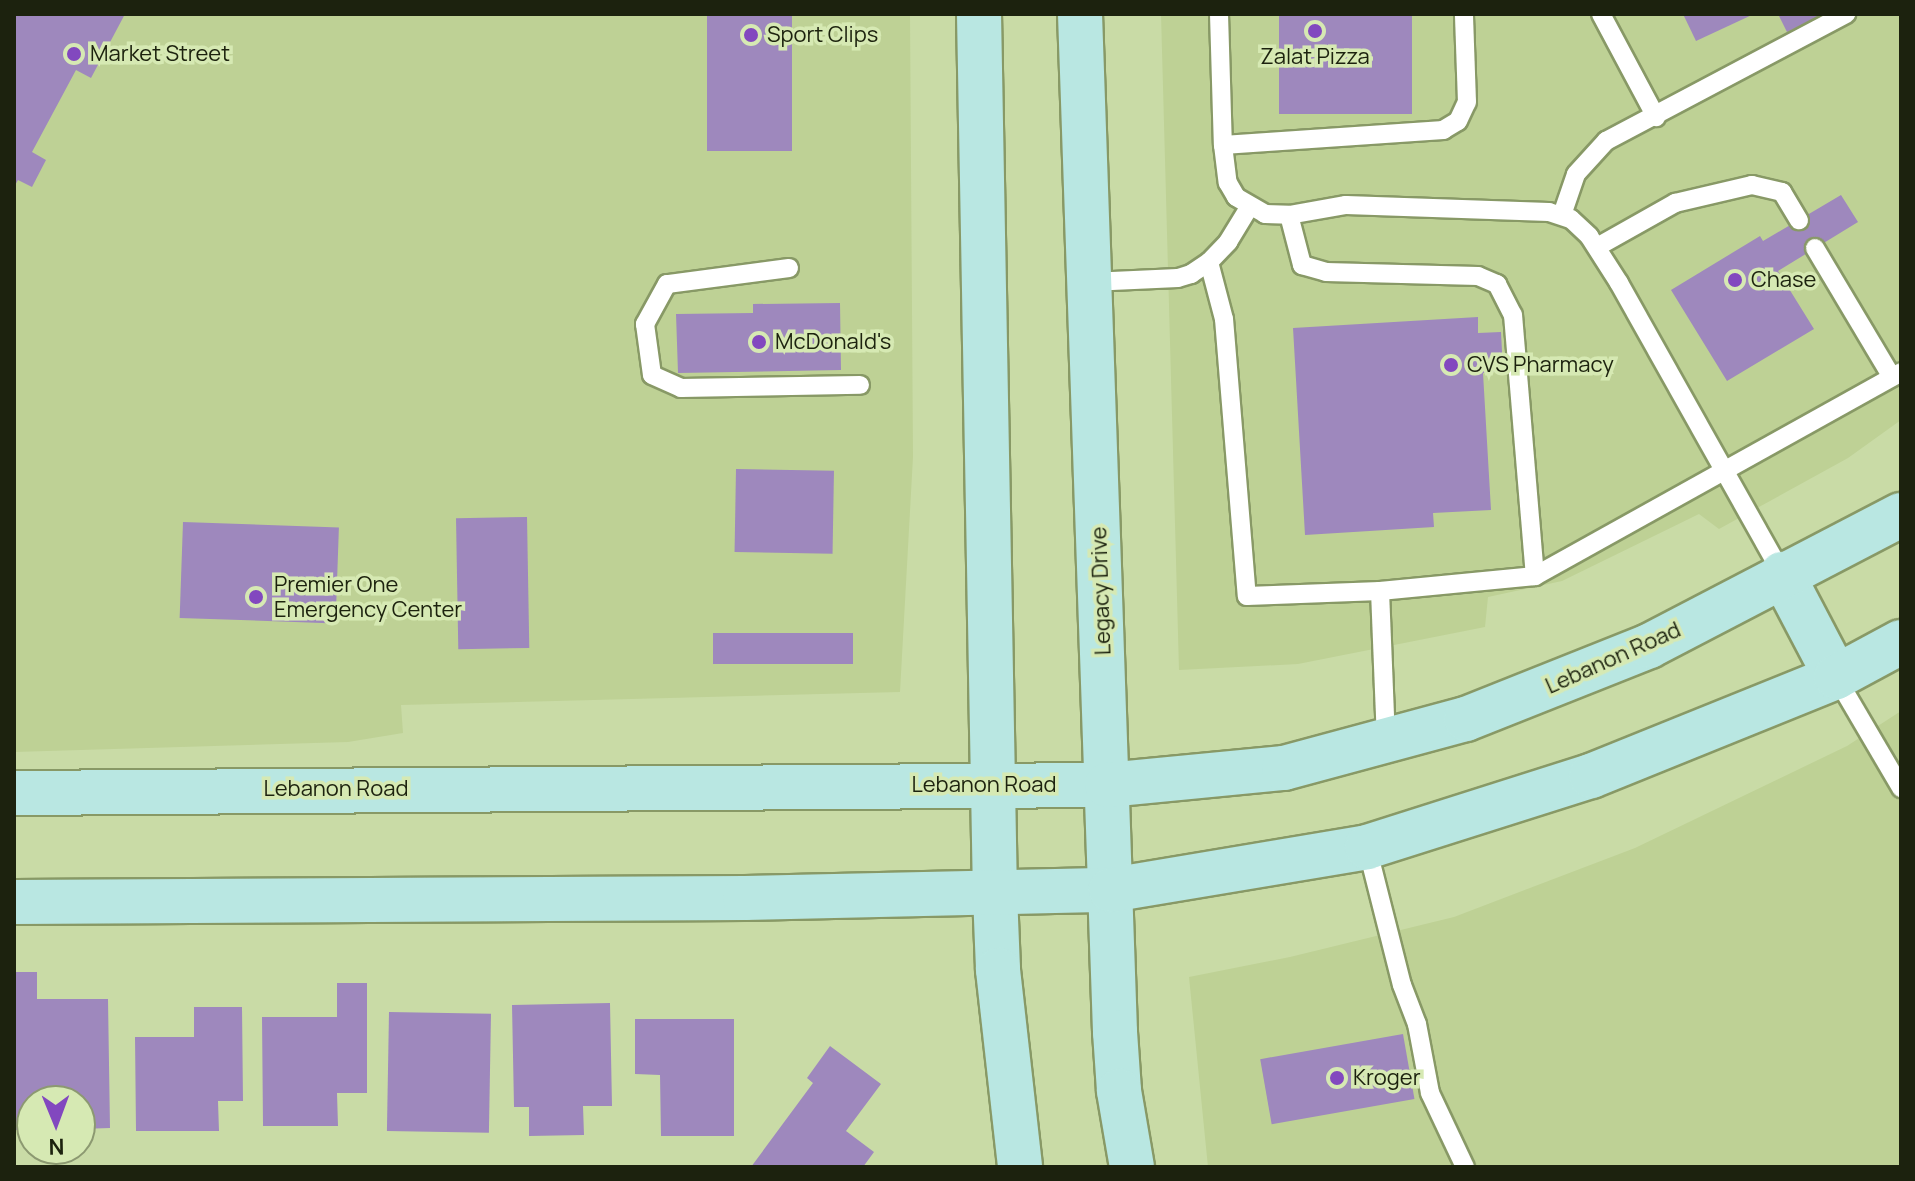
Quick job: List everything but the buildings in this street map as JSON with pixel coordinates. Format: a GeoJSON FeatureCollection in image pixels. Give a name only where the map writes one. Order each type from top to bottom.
{"type":"FeatureCollection","features":[{"type":"Feature","properties":{"kind":"main road"},"geometry":{"type":"LineString","coordinates":[[979,14],[995,894],[998,970],[1020,1167]]}},
{"type":"Feature","properties":{"kind":"main road","name":"Legacy Drive"},"geometry":{"type":"LineString","coordinates":[[1080,14],[1119,1091],[1132,1167]]}},
{"type":"Feature","properties":{"kind":"main road","name":"Lebanon Road"},"geometry":{"type":"LineString","coordinates":[[14,793],[1107,785],[1284,768],[1466,719],[1649,646],[1782,574],[1901,515]]}},
{"type":"Feature","properties":{"kind":"main road"},"geometry":{"type":"LineString","coordinates":[[1782,574],[1836,677]]}},
{"type":"Feature","properties":{"kind":"main road"},"geometry":{"type":"LineString","coordinates":[[14,902],[995,894],[1111,890],[1367,847],[1591,776],[1836,677],[1901,642]]}},
{"type":"Feature","properties":{"kind":"lane"},"geometry":{"type":"LineString","coordinates":[[1219,14],[1223,145],[1228,183],[1236,197],[1265,214],[1289,215],[1346,205],[1562,215],[1579,225],[1597,247],[1728,471],[1782,574]]}},
{"type":"Feature","properties":{"kind":"lane"},"geometry":{"type":"LineString","coordinates":[[1223,145],[1443,130],[1458,121],[1467,102],[1464,14]]}},
{"type":"Feature","properties":{"kind":"lane"},"geometry":{"type":"LineString","coordinates":[[1601,14],[1656,117]]}},
{"type":"Feature","properties":{"kind":"lane"},"geometry":{"type":"LineString","coordinates":[[1562,215],[1576,174],[1606,141],[1846,14]]}},
{"type":"Feature","properties":{"kind":"lane"},"geometry":{"type":"LineString","coordinates":[[1597,247],[1675,203],[1752,185],[1782,192],[1799,220]]}},
{"type":"Feature","properties":{"kind":"lane"},"geometry":{"type":"LineString","coordinates":[[1090,282],[1178,278],[1209,262],[1228,242],[1250,206]]}},
{"type":"Feature","properties":{"kind":"lane"},"geometry":{"type":"LineString","coordinates":[[1289,215],[1302,265],[1326,272],[1478,276],[1497,284],[1513,315],[1535,576]]}},
{"type":"Feature","properties":{"kind":"lane"},"geometry":{"type":"LineString","coordinates":[[1209,262],[1224,319],[1247,596],[1380,591],[1535,576],[1897,375],[1815,248]]}},
{"type":"Feature","properties":{"kind":"lane"},"geometry":{"type":"LineString","coordinates":[[789,268],[667,284],[645,324],[652,375],[681,388],[860,385]]}},
{"type":"Feature","properties":{"kind":"lane"},"geometry":{"type":"LineString","coordinates":[[1380,591],[1386,741]]}},
{"type":"Feature","properties":{"kind":"lane"},"geometry":{"type":"LineString","coordinates":[[1836,677],[1894,760],[1901,788]]}},
{"type":"Feature","properties":{"kind":"lane"},"geometry":{"type":"LineString","coordinates":[[1367,847],[1402,985],[1417,1024],[1430,1093],[1465,1167]]}},
{"type":"Feature","properties":{"kind":"shaded area"},"geometry":{"type":"Polygon","coordinates":[[[14,14],[910,14],[913,457],[900,692],[401,705],[403,733],[348,742],[14,752],[14,14]]]}},
{"type":"Feature","properties":{"kind":"shaded area"},"geometry":{"type":"Polygon","coordinates":[[[1161,14],[1901,14],[1901,420],[1848,458],[1719,529],[1699,514],[1562,581],[1488,597],[1485,627],[1298,664],[1179,670],[1161,14]]]}},
{"type":"Feature","properties":{"kind":"shaded area"},"geometry":{"type":"Polygon","coordinates":[[[1901,711],[1901,1167],[1208,1167],[1189,977],[1290,957],[1454,917],[1635,848],[1847,746],[1901,711]]]}},
{"type":"Feature","properties":{"kind":"place","name":"Zalat Pizza"},"geometry":{"type":"Point","coordinates":[1315,31]}},
{"type":"Feature","properties":{"kind":"place","name":"Sport Clips"},"geometry":{"type":"Point","coordinates":[751,35]}},
{"type":"Feature","properties":{"kind":"place","name":"Market Street"},"geometry":{"type":"Point","coordinates":[74,54]}},
{"type":"Feature","properties":{"kind":"place","name":"Chase"},"geometry":{"type":"Point","coordinates":[1735,280]}},
{"type":"Feature","properties":{"kind":"place","name":"McDonald's"},"geometry":{"type":"Point","coordinates":[759,342]}},
{"type":"Feature","properties":{"kind":"place","name":"CVS Pharmacy"},"geometry":{"type":"Point","coordinates":[1451,365]}},
{"type":"Feature","properties":{"kind":"place","name":"Premier One Emergency Center"},"geometry":{"type":"Point","coordinates":[256,597]}},
{"type":"Feature","properties":{"kind":"place","name":"Kroger"},"geometry":{"type":"Point","coordinates":[1337,1078]}}]}
